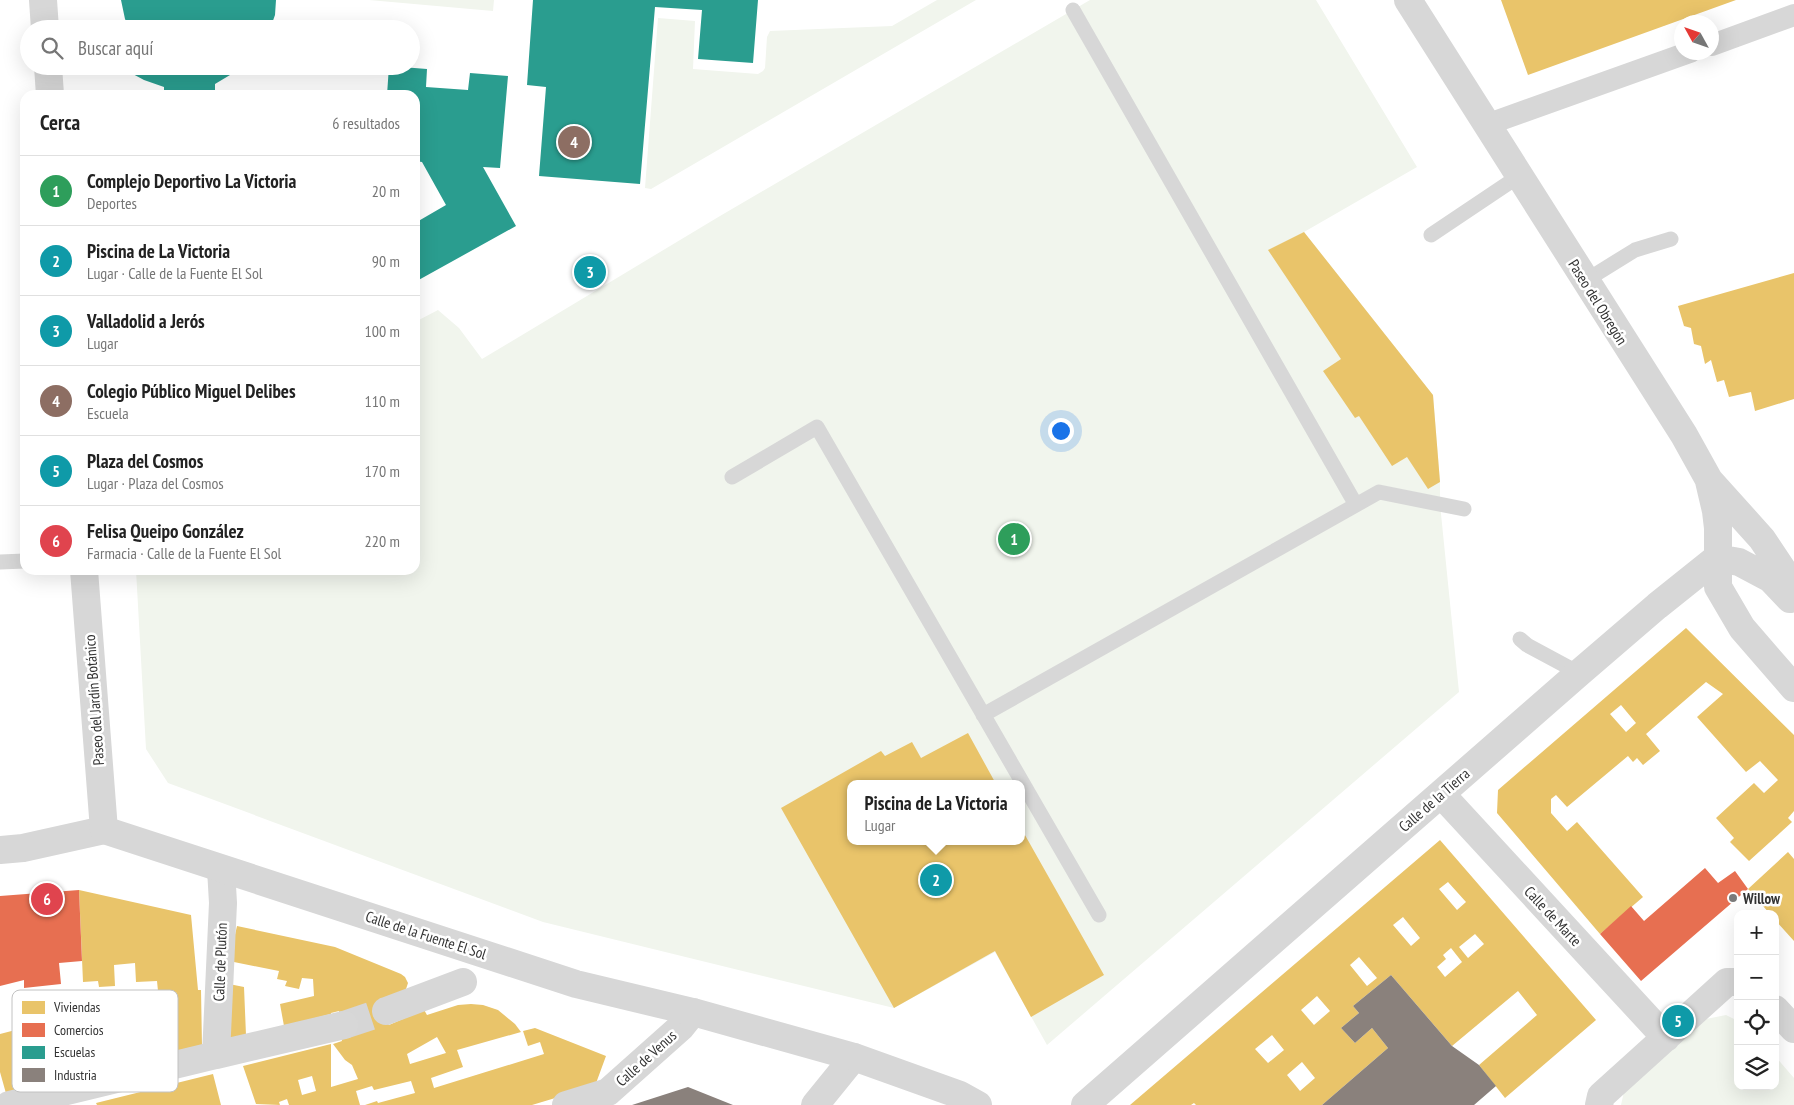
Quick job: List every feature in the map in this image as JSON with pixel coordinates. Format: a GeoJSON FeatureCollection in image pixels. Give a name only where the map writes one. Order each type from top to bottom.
{"type":"FeatureCollection","features":[{"type":"Feature","properties":{"kind":"street"},"geometry":{"type":"LineString","coordinates":[[43,0],[44,20]]}},
{"type":"Feature","properties":{"kind":"street","name":"Paseo del Obregón"},"geometry":{"type":"LineString","coordinates":[[1408,0],[1684,435],[1709,480]]}},
{"type":"Feature","properties":{"kind":"street"},"geometry":{"type":"LineString","coordinates":[[1719,42],[1794,15]]}},
{"type":"Feature","properties":{"kind":"street"},"geometry":{"type":"LineString","coordinates":[[1486,125],[1674,58]]}},
{"type":"Feature","properties":{"kind":"street"},"geometry":{"type":"LineString","coordinates":[[49,75],[50,90]]}},
{"type":"Feature","properties":{"kind":"street"},"geometry":{"type":"LineString","coordinates":[[1709,480],[1718,528],[1718,587],[1742,628],[1794,688]]}},
{"type":"Feature","properties":{"kind":"street"},"geometry":{"type":"LineString","coordinates":[[1709,480],[1762,539],[1794,587]]}},
{"type":"Feature","properties":{"kind":"street"},"geometry":{"type":"LineString","coordinates":[[1717,558],[1739,562],[1770,579],[1794,602]]}},
{"type":"Feature","properties":{"kind":"street","name":"Calle de la Tierra"},"geometry":{"type":"LineString","coordinates":[[1085,1105],[1578,673],[1656,606],[1717,558]]}},
{"type":"Feature","properties":{"kind":"street","name":"Paseo del Jardín Botánico"},"geometry":{"type":"LineString","coordinates":[[84,575],[104,830]]}},
{"type":"Feature","properties":{"kind":"street","name":"Calle de Marte"},"geometry":{"type":"LineString","coordinates":[[1441,794],[1666,1038]]}},
{"type":"Feature","properties":{"kind":"street"},"geometry":{"type":"LineString","coordinates":[[0,850],[23,848],[104,830]]}},
{"type":"Feature","properties":{"kind":"street","name":"Calle de la Fuente El Sol"},"geometry":{"type":"LineString","coordinates":[[104,830],[576,984],[693,1012],[854,1057],[960,1095],[978,1105]]}},
{"type":"Feature","properties":{"kind":"street","name":"Calle de Plutón"},"geometry":{"type":"LineString","coordinates":[[216,1054],[223,902],[221,869]]}},
{"type":"Feature","properties":{"kind":"street"},"geometry":{"type":"LineString","coordinates":[[386,1011],[463,982]]}},
{"type":"Feature","properties":{"kind":"street"},"geometry":{"type":"LineString","coordinates":[[1599,1105],[1601,1096],[1727,982],[1734,982]]}},
{"type":"Feature","properties":{"kind":"street","name":"Calle de Venus"},"geometry":{"type":"LineString","coordinates":[[566,1105],[608,1092],[681,1027],[693,1012]]}},
{"type":"Feature","properties":{"kind":"street"},"geometry":{"type":"LineString","coordinates":[[1779,1013],[1794,1029]]}},
{"type":"Feature","properties":{"kind":"street"},"geometry":{"type":"LineString","coordinates":[[178,1063],[344,1026]]}},
{"type":"Feature","properties":{"kind":"street"},"geometry":{"type":"LineString","coordinates":[[815,1105],[854,1057]]}},
{"type":"Feature","properties":{"kind":"street"},"geometry":{"type":"LineString","coordinates":[[9,1105],[62,1092]]}},
{"type":"Feature","properties":{"kind":"lane"},"geometry":{"type":"LineString","coordinates":[[1073,10],[1356,504]]}},
{"type":"Feature","properties":{"kind":"lane"},"geometry":{"type":"LineString","coordinates":[[1432,235],[1519,176]]}},
{"type":"Feature","properties":{"kind":"lane"},"geometry":{"type":"LineString","coordinates":[[1585,281],[1635,250],[1671,239]]}},
{"type":"Feature","properties":{"kind":"lane"},"geometry":{"type":"LineString","coordinates":[[732,477],[817,427],[1021,780]]}},
{"type":"Feature","properties":{"kind":"lane"},"geometry":{"type":"LineString","coordinates":[[983,715],[1379,492],[1464,509]]}},
{"type":"Feature","properties":{"kind":"lane"},"geometry":{"type":"LineString","coordinates":[[0,562],[20,561]]}},
{"type":"Feature","properties":{"kind":"lane"},"geometry":{"type":"LineString","coordinates":[[1520,638],[1527,645],[1578,673]]}},
{"type":"Feature","properties":{"kind":"lane"},"geometry":{"type":"LineString","coordinates":[[1025,787],[1099,915]]}},
{"type":"Feature","properties":{"kind":"shaded area"},"geometry":{"type":"Polygon","coordinates":[[[369,0],[494,0],[493,11],[369,0]]]}},
{"type":"Feature","properties":{"kind":"shaded area"},"geometry":{"type":"Polygon","coordinates":[[[937,0],[976,0],[651,189],[645,188],[658,18],[695,21],[693,69],[758,74],[765,68],[767,37],[770,31],[892,26],[937,0]]]}},
{"type":"Feature","properties":{"kind":"shaded area"},"geometry":{"type":"Polygon","coordinates":[[[1090,0],[1316,0],[1417,167],[1304,232],[1433,395],[1440,504],[1459,692],[1047,1045],[995,952],[894,1008],[543,922],[168,783],[146,749],[136,575],[420,575],[420,319],[438,310],[459,328],[482,359],[720,216],[1090,0]]]}},
{"type":"Feature","properties":{"kind":"shaded area"},"geometry":{"type":"Polygon","coordinates":[[[1726,1015],[1734,1019],[1734,1090],[1779,1090],[1779,1061],[1794,1078],[1794,1105],[1621,1105],[1625,1087],[1701,1020],[1726,1015]]]}},
{"type":"Feature","properties":{"kind":"building: Viviendas"},"geometry":{"type":"Polygon","coordinates":[[[1501,0],[1736,0],[1694,15],[1674,15],[1674,22],[1528,75],[1501,0]]]}},
{"type":"Feature","properties":{"kind":"building: Viviendas"},"geometry":{"type":"Polygon","coordinates":[[[1304,232],[1433,395],[1440,482],[1428,489],[1407,457],[1392,466],[1359,416],[1355,418],[1323,371],[1341,359],[1268,250],[1304,232]]]}},
{"type":"Feature","properties":{"kind":"building: Viviendas"},"geometry":{"type":"Polygon","coordinates":[[[1794,273],[1794,399],[1755,411],[1751,392],[1729,397],[1724,380],[1717,382],[1711,360],[1705,364],[1701,346],[1694,344],[1691,328],[1684,326],[1678,306],[1794,273]]]}},
{"type":"Feature","properties":{"kind":"building: Viviendas"},"geometry":{"type":"Polygon","coordinates":[[[1686,628],[1794,735],[1794,811],[1788,818],[1792,822],[1749,861],[1730,842],[1734,838],[1716,818],[1754,783],[1764,793],[1778,780],[1760,761],[1746,772],[1697,717],[1723,694],[1706,682],[1646,734],[1660,751],[1643,765],[1637,758],[1633,762],[1628,756],[1567,807],[1556,795],[1551,799],[1551,813],[1567,831],[1577,822],[1643,897],[1600,934],[1497,813],[1498,790],[1686,628]],[[1621,705],[1610,714],[1626,732],[1636,723],[1621,705]]]}},
{"type":"Feature","properties":{"kind":"building: Viviendas"},"geometry":{"type":"Polygon","coordinates":[[[968,733],[994,780],[847,780],[847,845],[1025,845],[1025,835],[1104,975],[1031,1017],[995,951],[894,1008],[781,808],[881,751],[885,756],[912,742],[921,758],[968,733]]]}},
{"type":"Feature","properties":{"kind":"building: Viviendas"},"geometry":{"type":"Polygon","coordinates":[[[1440,840],[1596,1020],[1505,1098],[1479,1065],[1537,1015],[1518,991],[1452,1046],[1391,975],[1353,1006],[1359,1013],[1341,1028],[1355,1043],[1372,1028],[1388,1048],[1322,1105],[1196,1105],[1194,1103],[1191,1105],[1130,1105],[1440,840]],[[1448,882],[1439,889],[1457,910],[1466,902],[1448,882]],[[1403,917],[1393,925],[1411,946],[1420,938],[1403,917]],[[1475,934],[1459,947],[1468,958],[1484,944],[1475,934]],[[1451,948],[1443,955],[1446,959],[1437,967],[1445,977],[1462,962],[1451,948]],[[1359,957],[1350,965],[1367,986],[1377,978],[1359,957]],[[1317,996],[1301,1010],[1314,1025],[1330,1011],[1317,996]],[[1272,1035],[1255,1049],[1268,1063],[1284,1050],[1272,1035]],[[1302,1062],[1287,1075],[1300,1091],[1315,1078],[1302,1062]]]}},
{"type":"Feature","properties":{"kind":"building: Viviendas"},"geometry":{"type":"Polygon","coordinates":[[[1788,852],[1794,859],[1794,941],[1779,924],[1779,910],[1766,910],[1748,889],[1788,852]]]}},
{"type":"Feature","properties":{"kind":"building: Viviendas"},"geometry":{"type":"Polygon","coordinates":[[[79,890],[191,915],[198,990],[201,990],[202,1046],[178,1052],[178,990],[158,990],[157,981],[136,982],[135,963],[114,965],[115,986],[99,987],[98,981],[83,982],[79,890]]]}},
{"type":"Feature","properties":{"kind":"building: Viviendas"},"geometry":{"type":"Polygon","coordinates":[[[237,926],[335,947],[405,977],[408,983],[406,989],[386,1011],[389,1025],[423,1008],[427,1015],[458,1005],[471,1004],[483,1005],[498,1010],[515,1024],[521,1032],[457,1050],[463,1067],[431,1078],[434,1088],[544,1054],[540,1042],[528,1046],[523,1031],[535,1028],[606,1056],[595,1086],[532,1105],[365,1105],[415,1093],[411,1081],[374,1090],[372,1086],[356,1091],[360,1105],[289,1105],[287,1099],[279,1102],[280,1105],[256,1104],[243,1066],[331,1044],[331,1087],[358,1079],[352,1065],[345,1060],[333,1044],[342,1041],[344,1025],[339,1011],[284,1026],[280,1004],[314,996],[313,979],[302,978],[299,989],[285,986],[287,981],[277,979],[279,971],[229,961],[237,926]],[[437,1037],[407,1054],[410,1064],[446,1053],[437,1037]],[[312,1076],[298,1080],[302,1095],[316,1091],[312,1076]]]}},
{"type":"Feature","properties":{"kind":"building: Viviendas"},"geometry":{"type":"Polygon","coordinates":[[[229,984],[244,987],[246,1035],[230,1040],[229,984]]]}},
{"type":"Feature","properties":{"kind":"building: Viviendas"},"geometry":{"type":"Polygon","coordinates":[[[12,1031],[12,1092],[26,1092],[7,1097],[0,1072],[0,1034],[12,1031]]]}},
{"type":"Feature","properties":{"kind":"building: Viviendas"},"geometry":{"type":"Polygon","coordinates":[[[213,1074],[221,1105],[97,1105],[96,1103],[140,1092],[178,1092],[178,1083],[213,1074]]]}},
{"type":"Feature","properties":{"kind":"building: Comercios"},"geometry":{"type":"Polygon","coordinates":[[[1705,868],[1718,883],[1735,871],[1748,889],[1641,981],[1600,934],[1631,906],[1644,921],[1705,868]]]}},
{"type":"Feature","properties":{"kind":"building: Comercios"},"geometry":{"type":"Polygon","coordinates":[[[79,890],[82,961],[59,963],[61,984],[24,988],[24,980],[0,986],[0,896],[79,890]]]}},
{"type":"Feature","properties":{"kind":"building: Escuelas"},"geometry":{"type":"Polygon","coordinates":[[[121,0],[276,0],[273,20],[125,19],[121,0]]]}},
{"type":"Feature","properties":{"kind":"building: Escuelas"},"geometry":{"type":"Polygon","coordinates":[[[533,0],[758,0],[753,63],[698,59],[702,10],[655,7],[640,184],[539,176],[546,87],[527,85],[533,0]]]}},
{"type":"Feature","properties":{"kind":"building: Escuelas"},"geometry":{"type":"Polygon","coordinates":[[[420,68],[427,69],[426,87],[468,90],[470,73],[508,76],[500,168],[483,167],[516,226],[420,279],[420,220],[446,205],[422,162],[420,162],[420,90],[387,90],[388,75],[420,75],[420,68]]]}},
{"type":"Feature","properties":{"kind":"building: Escuelas"},"geometry":{"type":"Polygon","coordinates":[[[135,75],[230,75],[215,84],[215,90],[164,90],[164,87],[135,75]]]}},
{"type":"Feature","properties":{"kind":"building: Industria"},"geometry":{"type":"Polygon","coordinates":[[[1391,975],[1452,1046],[1479,1065],[1496,1086],[1474,1105],[1322,1105],[1388,1048],[1372,1028],[1355,1043],[1341,1028],[1359,1013],[1353,1006],[1391,975]]]}},
{"type":"Feature","properties":{"kind":"building: Industria"},"geometry":{"type":"Polygon","coordinates":[[[688,1087],[733,1105],[632,1105],[688,1087]]]}},
{"type":"Feature","properties":{"kind":"tunnel"},"geometry":{"type":"LineString","coordinates":[[344,1025],[386,1011]]}},
{"type":"Feature","properties":{"kind":"place","name":"Colegio Público Miguel Delibes"},"geometry":{"type":"Point","coordinates":[574,142]}},
{"type":"Feature","properties":{"kind":"place","name":"Valladolid a Jerós"},"geometry":{"type":"Point","coordinates":[590,272]}},
{"type":"Feature","properties":{"kind":"place","name":"Complejo Deportivo La Victoria"},"geometry":{"type":"Point","coordinates":[1014,539]}},
{"type":"Feature","properties":{"kind":"place","name":"Piscina de La Victoria"},"geometry":{"type":"Point","coordinates":[936,880]}},
{"type":"Feature","properties":{"kind":"place","name":"Willow"},"geometry":{"type":"Point","coordinates":[1733,898]}},
{"type":"Feature","properties":{"kind":"place","name":"Felisa Queipo González"},"geometry":{"type":"Point","coordinates":[47,899]}},
{"type":"Feature","properties":{"kind":"place","name":"Plaza del Cosmos"},"geometry":{"type":"Point","coordinates":[1678,1021]}}]}
